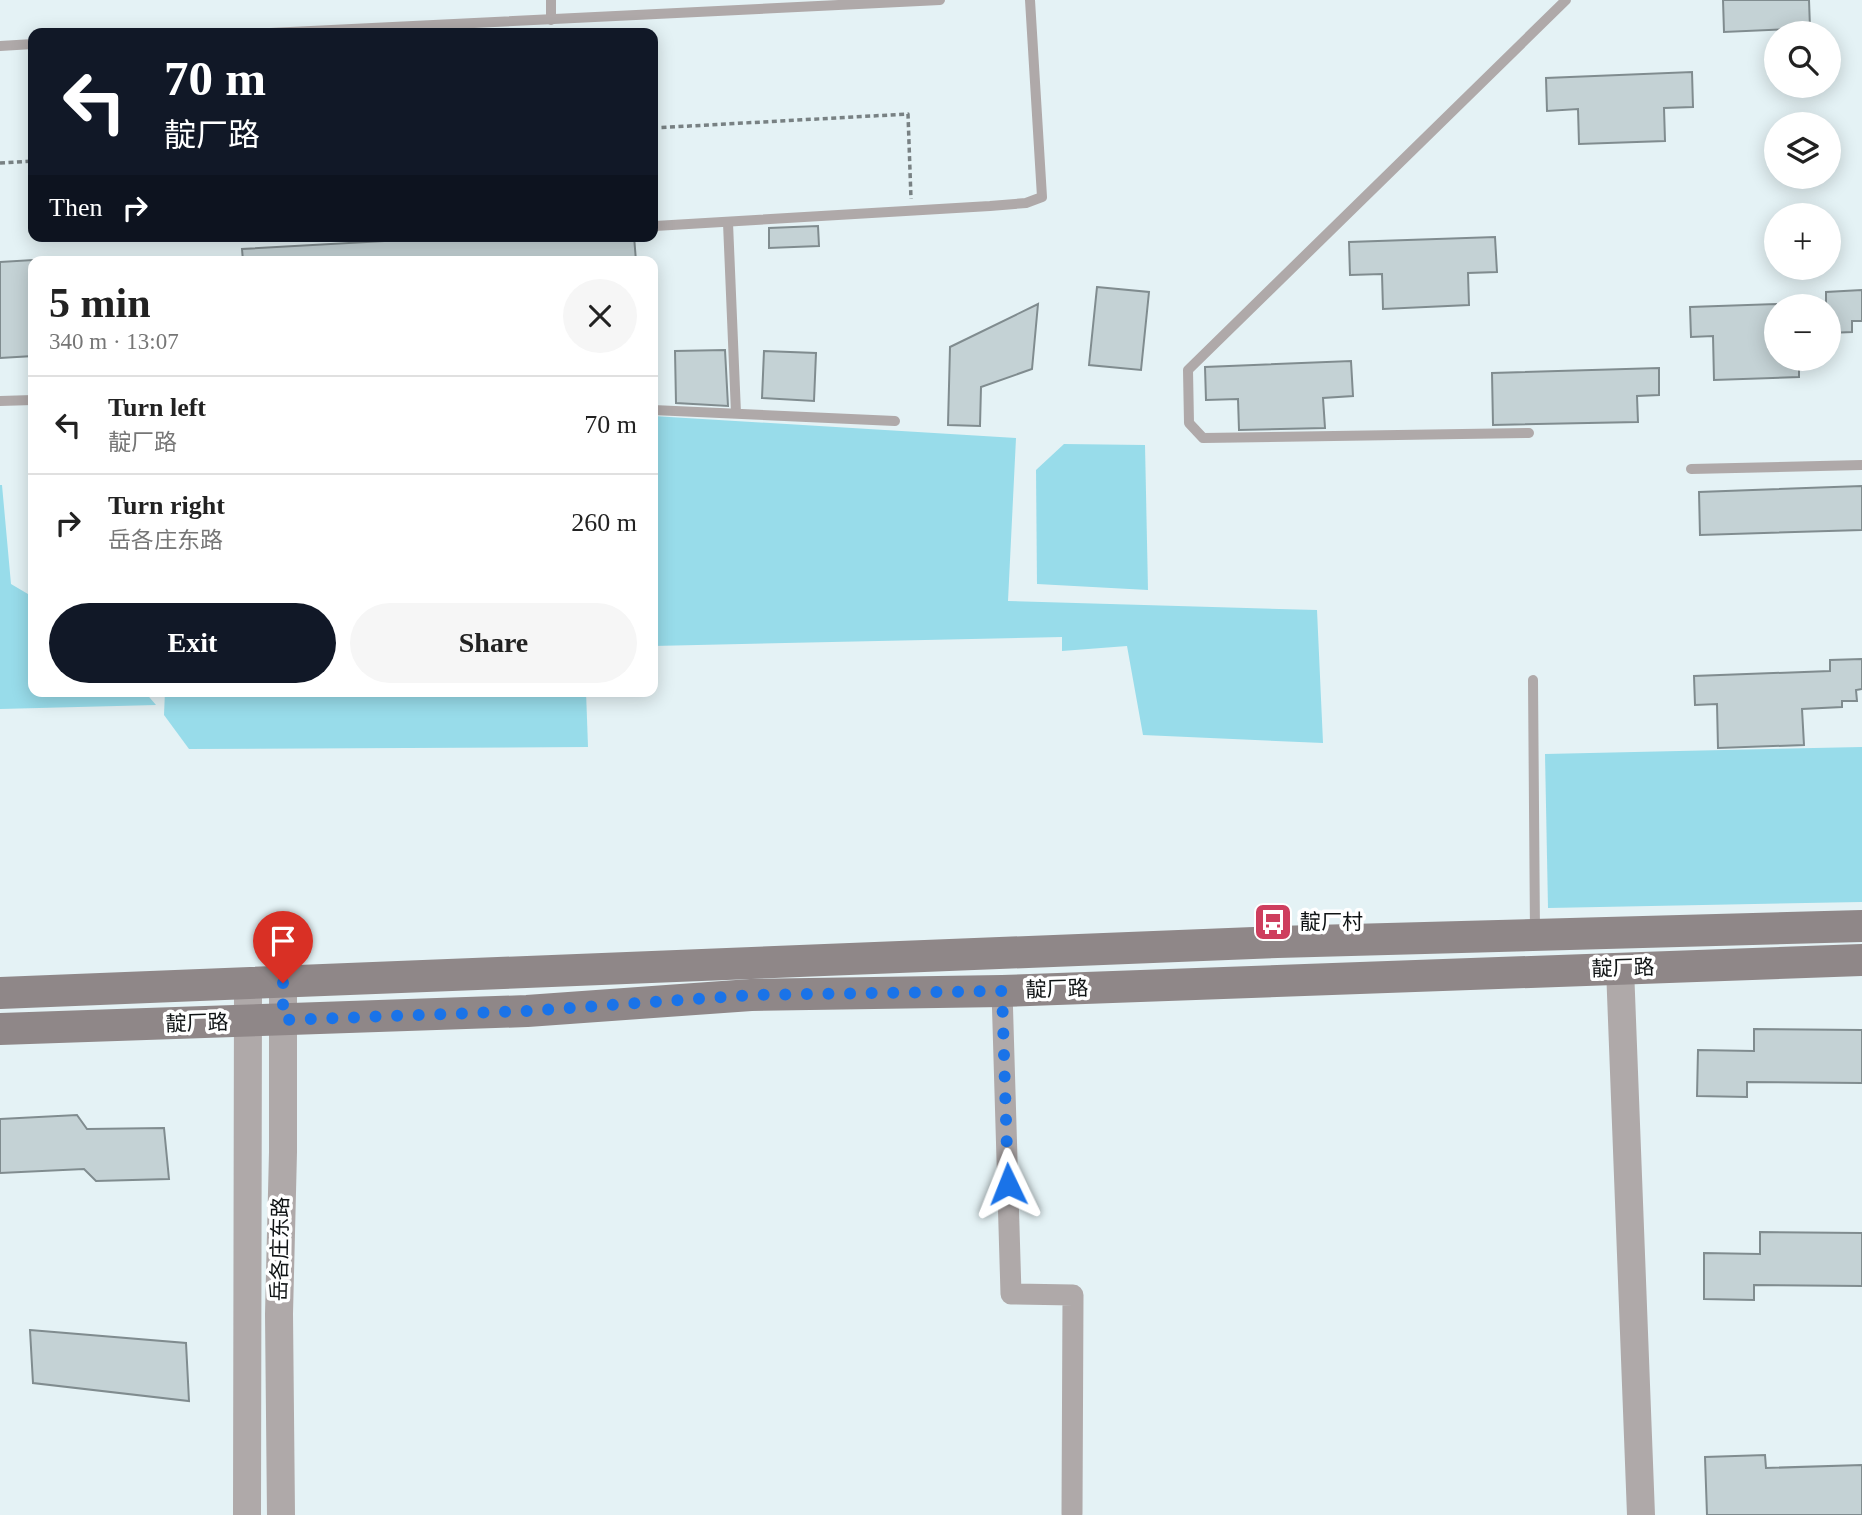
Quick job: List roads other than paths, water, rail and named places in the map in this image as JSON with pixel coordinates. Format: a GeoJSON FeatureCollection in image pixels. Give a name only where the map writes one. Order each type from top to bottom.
{"type":"FeatureCollection","features":[{"type":"Feature","properties":{"kind":"main road"},"geometry":{"type":"LineString","coordinates":[[0,993],[1277,942],[1862,926]]}},
{"type":"Feature","properties":{"kind":"main road","name":"靛厂路"},"geometry":{"type":"LineString","coordinates":[[0,1029],[527,1011],[751,995],[1002,991],[1862,960]]}},
{"type":"Feature","properties":{"kind":"street"},"geometry":{"type":"LineString","coordinates":[[1620,968],[1641,1515]]}},
{"type":"Feature","properties":{"kind":"street","name":"岳各庄东路"},"geometry":{"type":"LineString","coordinates":[[281,1515],[279,1314],[283,983]]}},
{"type":"Feature","properties":{"kind":"street","name":"岳各庄东路"},"geometry":{"type":"LineString","coordinates":[[247,1515],[248,985]]}},
{"type":"Feature","properties":{"kind":"street"},"geometry":{"type":"LineString","coordinates":[[1002,991],[1011,1294],[1073,1295],[1072,1513]]}},
{"type":"Feature","properties":{"kind":"lane"},"geometry":{"type":"LineString","coordinates":[[551,0],[551,20]]}},
{"type":"Feature","properties":{"kind":"lane"},"geometry":{"type":"LineString","coordinates":[[378,28],[551,20],[741,6],[940,0]]}},
{"type":"Feature","properties":{"kind":"lane"},"geometry":{"type":"LineString","coordinates":[[658,226],[1026,203],[1042,197],[1030,0]]}},
{"type":"Feature","properties":{"kind":"lane"},"geometry":{"type":"LineString","coordinates":[[1529,433],[1203,438],[1189,423],[1188,370],[1566,0]]}},
{"type":"Feature","properties":{"kind":"lane"},"geometry":{"type":"LineString","coordinates":[[0,46],[28,44]]}},
{"type":"Feature","properties":{"kind":"lane"},"geometry":{"type":"LineString","coordinates":[[728,223],[736,413]]}},
{"type":"Feature","properties":{"kind":"lane"},"geometry":{"type":"LineString","coordinates":[[0,401],[28,400]]}},
{"type":"Feature","properties":{"kind":"lane"},"geometry":{"type":"LineString","coordinates":[[658,410],[895,422]]}},
{"type":"Feature","properties":{"kind":"lane"},"geometry":{"type":"LineString","coordinates":[[1691,469],[1862,465]]}},
{"type":"Feature","properties":{"kind":"lane"},"geometry":{"type":"LineString","coordinates":[[1533,680],[1535,936]]}},
{"type":"Feature","properties":{"kind":"place","name":"靛厂村"},"geometry":{"type":"Point","coordinates":[1273,922]}}]}
